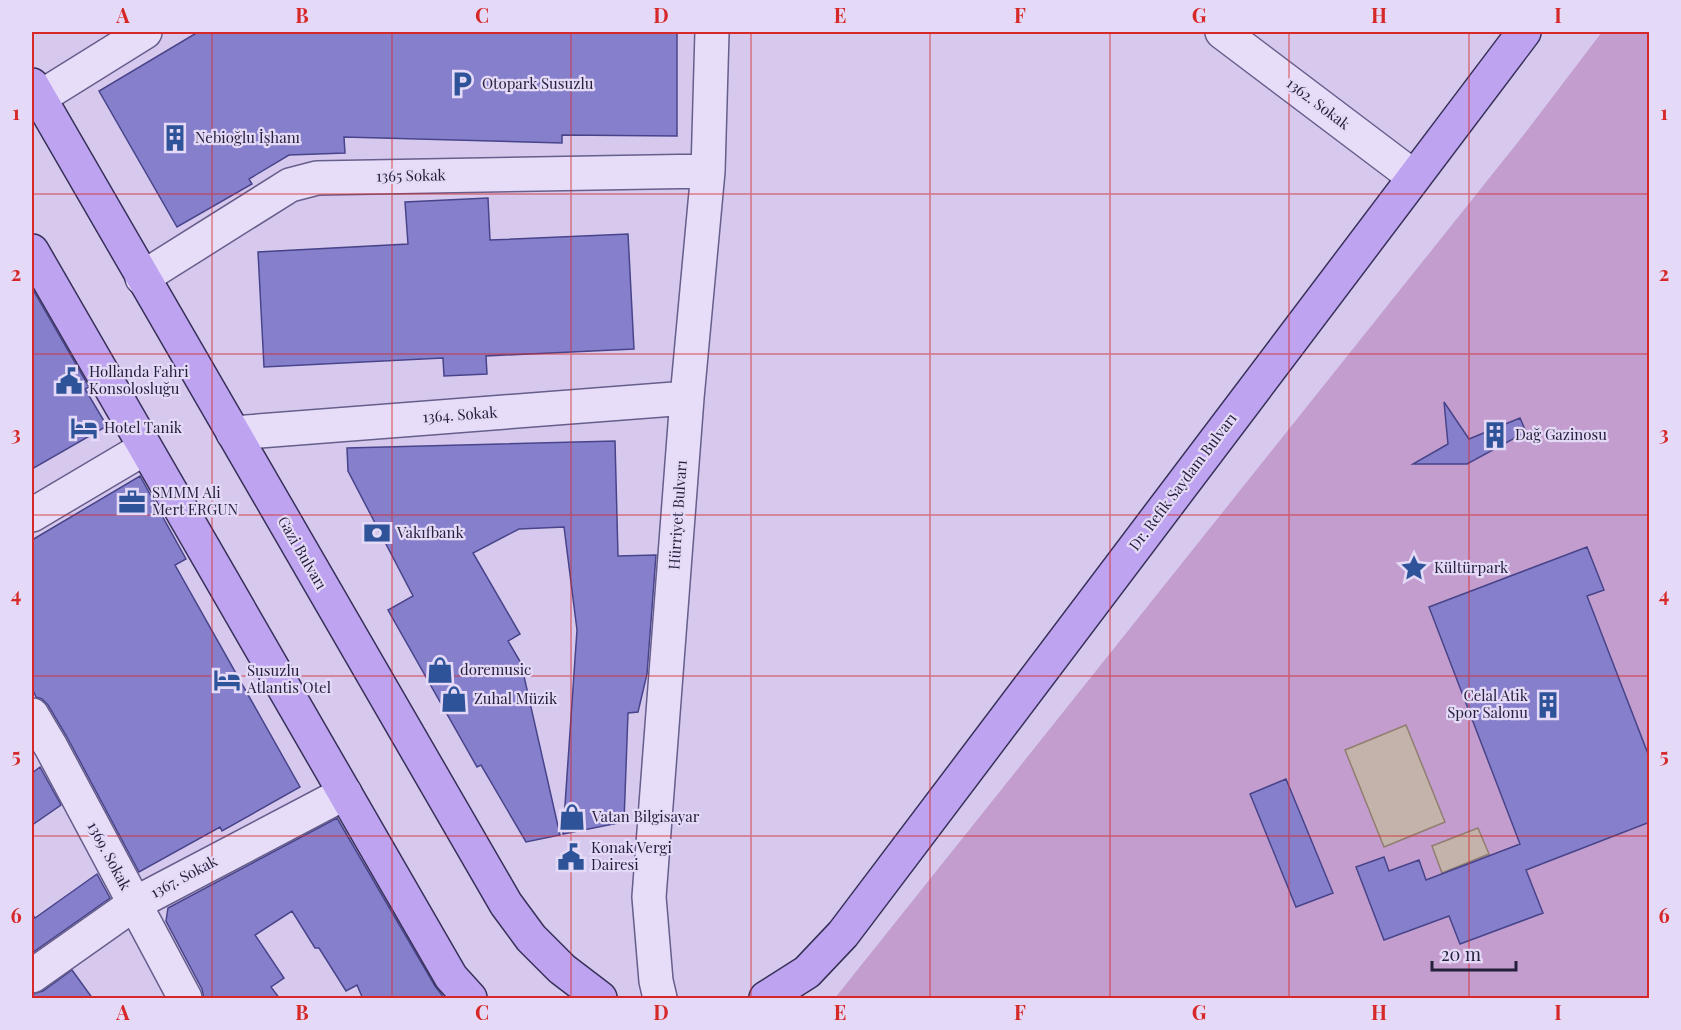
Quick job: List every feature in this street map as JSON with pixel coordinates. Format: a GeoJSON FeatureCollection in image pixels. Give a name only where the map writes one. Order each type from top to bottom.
{"type":"FeatureCollection","features":[{"type":"Feature","properties":{"kind":"main road","name":"Dr. Refik Saydam Bulvarı"},"geometry":{"type":"LineString","coordinates":[[843,934],[1524,32]]}},
{"type":"Feature","properties":{"kind":"main road","name":"Gazi Bulvarı"},"geometry":{"type":"LineString","coordinates":[[35,92],[506,904],[531,938],[562,969],[600,999]]}},
{"type":"Feature","properties":{"kind":"main road"},"geometry":{"type":"LineString","coordinates":[[32,251],[451,977],[470,999]]}},
{"type":"Feature","properties":{"kind":"main road"},"geometry":{"type":"LineString","coordinates":[[766,999],[807,972],[843,934]]}},
{"type":"Feature","properties":{"kind":"main road"},"geometry":{"type":"LineString","coordinates":[[813,999],[843,934]]}},
{"type":"Feature","properties":{"kind":"street"},"geometry":{"type":"LineString","coordinates":[[35,92],[145,32]]}},
{"type":"Feature","properties":{"kind":"street","name":"Hürriyet Bulvarı"},"geometry":{"type":"LineString","coordinates":[[660,999],[656,981],[649,897],[687,398],[708,171],[712,32]]}},
{"type":"Feature","properties":{"kind":"street","name":"1362. Sokak"},"geometry":{"type":"LineString","coordinates":[[1222,32],[1414,177]]}},
{"type":"Feature","properties":{"kind":"street","name":"1365 Sokak"},"geometry":{"type":"LineString","coordinates":[[142,278],[290,185],[317,178],[708,171]]}},
{"type":"Feature","properties":{"kind":"street","name":"1364. Sokak"},"geometry":{"type":"LineString","coordinates":[[233,433],[687,398]]}},
{"type":"Feature","properties":{"kind":"street"},"geometry":{"type":"LineString","coordinates":[[32,515],[145,448]]}},
{"type":"Feature","properties":{"kind":"street","name":"1369. Sokak"},"geometry":{"type":"LineString","coordinates":[[32,714],[41,753],[134,904],[185,999]]}},
{"type":"Feature","properties":{"kind":"street","name":"1367. Sokak"},"geometry":{"type":"LineString","coordinates":[[32,976],[134,904],[345,793]]}},
{"type":"Feature","properties":{"kind":"shaded area","name":"Kültürpark"},"geometry":{"type":"Polygon","coordinates":[[[1602,32],[1649,32],[1649,998],[835,998],[1522,137],[1602,32]]]}},
{"type":"Feature","properties":{"kind":"shaded area"},"geometry":{"type":"Polygon","coordinates":[[[1406,725],[1445,822],[1384,847],[1345,750],[1406,725]]]}},
{"type":"Feature","properties":{"kind":"shaded area"},"geometry":{"type":"Polygon","coordinates":[[[1478,828],[1489,854],[1442,873],[1432,846],[1478,828]]]}},
{"type":"Feature","properties":{"kind":"building"},"geometry":{"type":"Polygon","coordinates":[[[198,32],[677,32],[677,136],[562,135],[562,143],[344,137],[345,153],[289,155],[249,179],[252,184],[177,227],[99,91],[198,32]]]}},
{"type":"Feature","properties":{"kind":"building"},"geometry":{"type":"Polygon","coordinates":[[[488,198],[490,240],[628,234],[634,349],[486,356],[487,374],[444,376],[443,358],[264,367],[258,252],[408,244],[405,202],[488,198]]]}},
{"type":"Feature","properties":{"kind":"building"},"geometry":{"type":"Polygon","coordinates":[[[32,288],[89,387],[85,389],[107,426],[32,469],[32,288]]]}},
{"type":"Feature","properties":{"kind":"building","name":"Dağ Gazinosu"},"geometry":{"type":"Polygon","coordinates":[[[1444,402],[1469,439],[1520,418],[1526,432],[1467,464],[1413,464],[1448,444],[1444,402]]]}},
{"type":"Feature","properties":{"kind":"building"},"geometry":{"type":"Polygon","coordinates":[[[615,441],[618,556],[656,555],[647,674],[638,712],[628,713],[624,822],[563,834],[577,630],[564,527],[519,529],[473,553],[520,634],[508,641],[521,663],[560,835],[526,842],[481,765],[477,767],[388,610],[413,596],[348,471],[347,448],[615,441]]]}},
{"type":"Feature","properties":{"kind":"building"},"geometry":{"type":"Polygon","coordinates":[[[140,476],[186,559],[175,565],[300,787],[222,831],[220,827],[139,872],[67,737],[48,705],[36,697],[32,688],[32,540],[140,476]]]}},
{"type":"Feature","properties":{"kind":"building","name":"Celal Atik Spor Salonu"},"geometry":{"type":"Polygon","coordinates":[[[1587,547],[1604,590],[1587,596],[1650,759],[1650,822],[1526,870],[1543,913],[1460,944],[1449,916],[1384,940],[1356,867],[1384,857],[1389,871],[1419,860],[1426,880],[1520,844],[1429,607],[1587,547]]]}},
{"type":"Feature","properties":{"kind":"building"},"geometry":{"type":"Polygon","coordinates":[[[40,767],[61,805],[32,825],[32,773],[40,767]]]}},
{"type":"Feature","properties":{"kind":"building"},"geometry":{"type":"Polygon","coordinates":[[[1286,779],[1333,893],[1296,907],[1250,794],[1286,779]]]}},
{"type":"Feature","properties":{"kind":"building"},"geometry":{"type":"Polygon","coordinates":[[[337,818],[435,986],[445,999],[363,999],[357,985],[346,991],[292,911],[255,935],[284,978],[271,987],[280,999],[204,999],[202,989],[166,921],[168,908],[337,818]]]}},
{"type":"Feature","properties":{"kind":"building"},"geometry":{"type":"Polygon","coordinates":[[[97,874],[110,898],[32,953],[32,914],[35,918],[97,874]]]}},
{"type":"Feature","properties":{"kind":"building"},"geometry":{"type":"Polygon","coordinates":[[[72,970],[93,999],[32,999],[32,994],[43,991],[72,970]]]}},
{"type":"Feature","properties":{"kind":"place","name":"Otopark Susuzlu"},"geometry":{"type":"Point","coordinates":[462,84]}},
{"type":"Feature","properties":{"kind":"place","name":"Nebioğlu İşhanı"},"geometry":{"type":"Point","coordinates":[175,138]}},
{"type":"Feature","properties":{"kind":"place","name":"Hollanda Fahri Konsolosluğu"},"geometry":{"type":"Point","coordinates":[69,381]}},
{"type":"Feature","properties":{"kind":"place","name":"Hotel Tanik"},"geometry":{"type":"Point","coordinates":[84,428]}},
{"type":"Feature","properties":{"kind":"place","name":"Dağ Gazinosu"},"geometry":{"type":"Point","coordinates":[1495,435]}},
{"type":"Feature","properties":{"kind":"place","name":"SMMM Ali Mert ERGUN"},"geometry":{"type":"Point","coordinates":[132,502]}},
{"type":"Feature","properties":{"kind":"place","name":"Vakıfbank"},"geometry":{"type":"Point","coordinates":[377,533]}},
{"type":"Feature","properties":{"kind":"place","name":"Kültürpark"},"geometry":{"type":"Point","coordinates":[1414,568]}},
{"type":"Feature","properties":{"kind":"place","name":"doremusic"},"geometry":{"type":"Point","coordinates":[440,670]}},
{"type":"Feature","properties":{"kind":"place","name":"Susuzlu Atlantis Otel"},"geometry":{"type":"Point","coordinates":[227,680]}},
{"type":"Feature","properties":{"kind":"place","name":"Zuhal Müzik"},"geometry":{"type":"Point","coordinates":[454,699]}},
{"type":"Feature","properties":{"kind":"place","name":"Celal Atik Spor Salonu"},"geometry":{"type":"Point","coordinates":[1548,705]}},
{"type":"Feature","properties":{"kind":"place","name":"Vatan Bilgisayar"},"geometry":{"type":"Point","coordinates":[572,817]}},
{"type":"Feature","properties":{"kind":"place","name":"Konak Vergi Dairesi"},"geometry":{"type":"Point","coordinates":[571,857]}}]}
